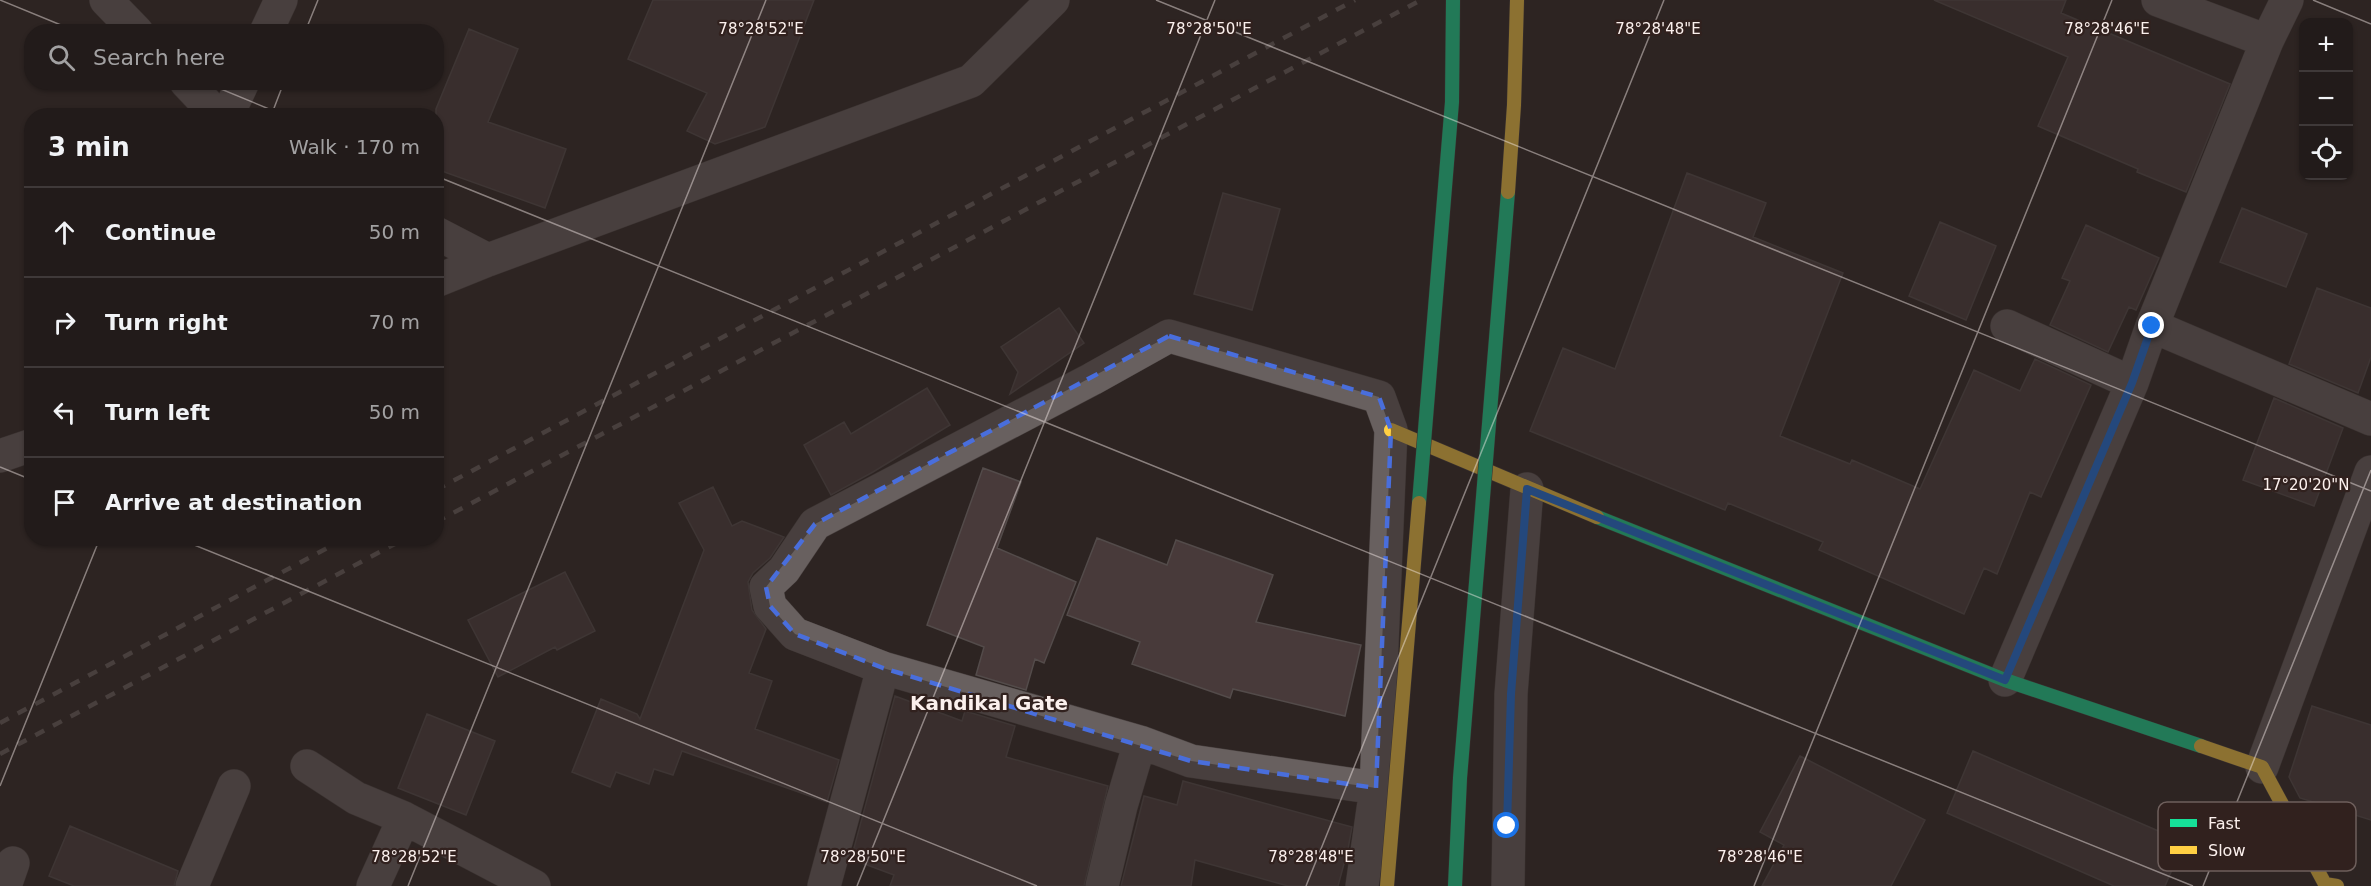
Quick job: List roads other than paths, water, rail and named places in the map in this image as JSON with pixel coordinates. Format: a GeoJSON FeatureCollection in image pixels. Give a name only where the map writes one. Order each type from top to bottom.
{"type":"FeatureCollection","features":[{"type":"Feature","properties":{"kind":"main road"},"geometry":{"type":"LineString","coordinates":[[1387,886],[1452,102],[1453,0]]}},
{"type":"Feature","properties":{"kind":"main road"},"geometry":{"type":"LineString","coordinates":[[1455,886],[1460,778],[1500,308],[1514,105],[1517,0]]}},
{"type":"Feature","properties":{"kind":"main road"},"geometry":{"type":"LineString","coordinates":[[1391,430],[1527,489],[2005,680],[2262,767],[2282,802]]}},
{"type":"Feature","properties":{"kind":"main road"},"geometry":{"type":"LineString","coordinates":[[2321,871],[2329,885]]}},
{"type":"Feature","properties":{"kind":"street"},"geometry":{"type":"LineString","coordinates":[[106,0],[129,24]]}},
{"type":"Feature","properties":{"kind":"street"},"geometry":{"type":"LineString","coordinates":[[270,24],[281,0]]}},
{"type":"Feature","properties":{"kind":"street"},"geometry":{"type":"LineString","coordinates":[[444,278],[971,81],[1053,0]]}},
{"type":"Feature","properties":{"kind":"street"},"geometry":{"type":"LineString","coordinates":[[2158,0],[2267,41]]}},
{"type":"Feature","properties":{"kind":"street"},"geometry":{"type":"LineString","coordinates":[[2005,680],[2132,383],[2152,326],[2267,41],[2287,0]]}},
{"type":"Feature","properties":{"kind":"street"},"geometry":{"type":"LineString","coordinates":[[194,90],[210,108]]}},
{"type":"Feature","properties":{"kind":"street"},"geometry":{"type":"LineString","coordinates":[[231,108],[239,90]]}},
{"type":"Feature","properties":{"kind":"street"},"geometry":{"type":"LineString","coordinates":[[444,237],[488,260]]}},
{"type":"Feature","properties":{"kind":"street"},"geometry":{"type":"LineString","coordinates":[[2007,326],[2132,383]]}},
{"type":"Feature","properties":{"kind":"street"},"geometry":{"type":"LineString","coordinates":[[2152,326],[2371,419]]}},
{"type":"Feature","properties":{"kind":"street"},"geometry":{"type":"LineString","coordinates":[[1362,886],[1376,788],[1391,430],[1379,397],[1169,336],[1092,379],[815,524],[784,570],[766,587],[770,606],[795,634],[883,668],[1140,742],[1191,761],[1376,788]]}},
{"type":"Feature","properties":{"kind":"street"},"geometry":{"type":"LineString","coordinates":[[0,456],[24,448]]}},
{"type":"Feature","properties":{"kind":"street"},"geometry":{"type":"LineString","coordinates":[[2262,767],[2371,472]]}},
{"type":"Feature","properties":{"kind":"street"},"geometry":{"type":"LineString","coordinates":[[1508,886],[1511,694],[1527,489]]}},
{"type":"Feature","properties":{"kind":"street"},"geometry":{"type":"LineString","coordinates":[[824,886],[883,668]]}},
{"type":"Feature","properties":{"kind":"street"},"geometry":{"type":"LineString","coordinates":[[1102,886],[1121,806],[1140,742]]}},
{"type":"Feature","properties":{"kind":"street"},"geometry":{"type":"LineString","coordinates":[[307,766],[356,798],[404,818],[534,886]]}},
{"type":"Feature","properties":{"kind":"street"},"geometry":{"type":"LineString","coordinates":[[192,886],[234,786]]}},
{"type":"Feature","properties":{"kind":"street"},"geometry":{"type":"LineString","coordinates":[[373,886],[404,818]]}},
{"type":"Feature","properties":{"kind":"railway"},"geometry":{"type":"LineString","coordinates":[[444,486],[1355,0]]}},
{"type":"Feature","properties":{"kind":"railway"},"geometry":{"type":"LineString","coordinates":[[444,518],[1421,0]]}},
{"type":"Feature","properties":{"kind":"railway"},"geometry":{"type":"LineString","coordinates":[[0,723],[331,546]]}},
{"type":"Feature","properties":{"kind":"railway"},"geometry":{"type":"LineString","coordinates":[[0,754],[391,546]]}},
{"type":"Feature","properties":{"kind":"district","name":"Kandikal Gate"},"geometry":{"type":"Point","coordinates":[989,703]}}]}
